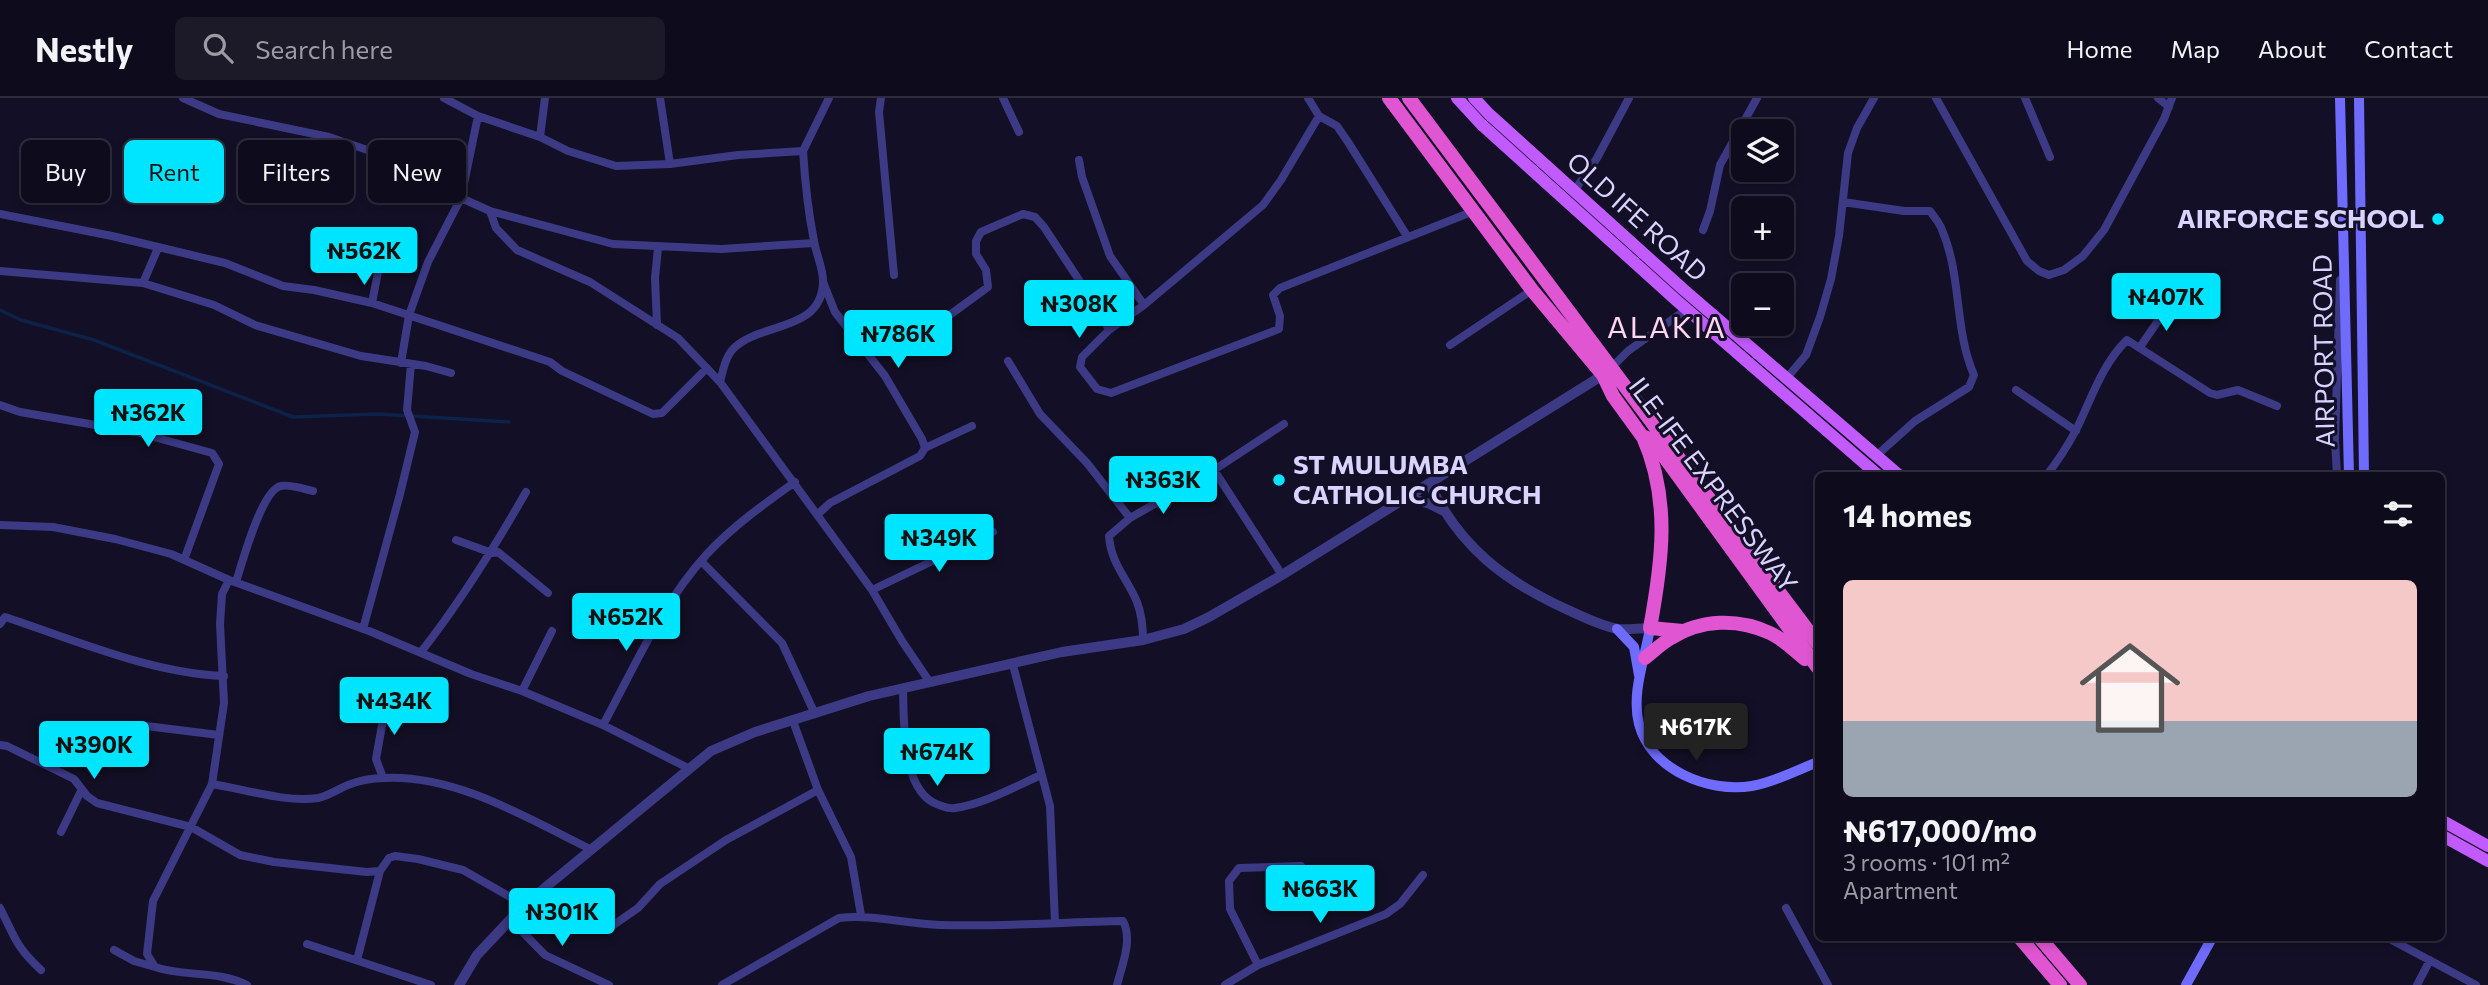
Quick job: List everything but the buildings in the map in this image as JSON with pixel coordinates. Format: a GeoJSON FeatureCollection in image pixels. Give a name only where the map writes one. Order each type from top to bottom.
{"type":"FeatureCollection","features":[{"type":"Feature","properties":{"kind":"highway","name":"ILE-IFE EXPRESSWAY"},"geometry":{"type":"LineString","coordinates":[[1389,98],[1532,290],[1607,371],[1613,396],[1642,436],[1653,440],[1815,667]]}},
{"type":"Feature","properties":{"kind":"highway","name":"ILE-IFE EXPRESSWAY"},"geometry":{"type":"LineString","coordinates":[[1409,98],[1607,371],[1815,640]]}},
{"type":"Feature","properties":{"kind":"highway"},"geometry":{"type":"LineString","coordinates":[[1642,436],[1657,477],[1663,520],[1661,568],[1650,628],[1683,631]]}},
{"type":"Feature","properties":{"kind":"highway"},"geometry":{"type":"LineString","coordinates":[[1762,568],[1815,625]]}},
{"type":"Feature","properties":{"kind":"highway"},"geometry":{"type":"LineString","coordinates":[[1645,658],[1683,631],[1715,622],[1751,626],[1772,633],[1815,668]]}},
{"type":"Feature","properties":{"kind":"highway"},"geometry":{"type":"LineString","coordinates":[[2023,941],[2060,985]]}},
{"type":"Feature","properties":{"kind":"highway"},"geometry":{"type":"LineString","coordinates":[[2043,941],[2080,985]]}},
{"type":"Feature","properties":{"kind":"main road","name":"OLD IFE ROAD"},"geometry":{"type":"LineString","coordinates":[[1457,98],[1481,124],[1895,472]]}},
{"type":"Feature","properties":{"kind":"main road","name":"OLD IFE ROAD"},"geometry":{"type":"LineString","coordinates":[[1474,98],[1665,280],[1687,309],[1874,472]]}},
{"type":"Feature","properties":{"kind":"main road","name":"AIRPORT ROAD"},"geometry":{"type":"LineString","coordinates":[[2340,98],[2349,472]]}},
{"type":"Feature","properties":{"kind":"main road","name":"AIRPORT ROAD"},"geometry":{"type":"LineString","coordinates":[[2359,98],[2364,472]]}},
{"type":"Feature","properties":{"kind":"main road"},"geometry":{"type":"LineString","coordinates":[[2345,292],[2360,292]]}},
{"type":"Feature","properties":{"kind":"main road"},"geometry":{"type":"LineString","coordinates":[[1650,628],[1636,692],[1639,725],[1656,754],[1669,768],[1696,780],[1725,787],[1752,786],[1815,763]]}},
{"type":"Feature","properties":{"kind":"main road"},"geometry":{"type":"LineString","coordinates":[[1617,629],[1634,647],[1640,677]]}},
{"type":"Feature","properties":{"kind":"main road"},"geometry":{"type":"LineString","coordinates":[[2445,822],[2488,846]]}},
{"type":"Feature","properties":{"kind":"main road"},"geometry":{"type":"LineString","coordinates":[[2445,837],[2488,862]]}},
{"type":"Feature","properties":{"kind":"main road"},"geometry":{"type":"LineString","coordinates":[[2186,985],[2210,941]]}},
{"type":"Feature","properties":{"kind":"street"},"geometry":{"type":"LineString","coordinates":[[183,98],[219,114],[248,122],[329,136],[368,149]]}},
{"type":"Feature","properties":{"kind":"street"},"geometry":{"type":"LineString","coordinates":[[444,98],[478,116],[615,166],[670,164],[738,155],[803,151]]}},
{"type":"Feature","properties":{"kind":"street"},"geometry":{"type":"LineString","coordinates":[[540,137],[545,98]]}},
{"type":"Feature","properties":{"kind":"street"},"geometry":{"type":"LineString","coordinates":[[660,98],[670,164]]}},
{"type":"Feature","properties":{"kind":"street"},"geometry":{"type":"LineString","coordinates":[[881,98],[879,112],[894,275]]}},
{"type":"Feature","properties":{"kind":"street"},"geometry":{"type":"LineString","coordinates":[[1003,98],[1019,132]]}},
{"type":"Feature","properties":{"kind":"street"},"geometry":{"type":"LineString","coordinates":[[1308,98],[1319,116],[1337,126],[1407,236]]}},
{"type":"Feature","properties":{"kind":"street"},"geometry":{"type":"LineString","coordinates":[[1574,191],[1597,158],[1629,98]]}},
{"type":"Feature","properties":{"kind":"street"},"geometry":{"type":"LineString","coordinates":[[1703,230],[1720,164],[1756,98]]}},
{"type":"Feature","properties":{"kind":"street"},"geometry":{"type":"LineString","coordinates":[[1786,379],[1805,355],[1820,317],[1839,236],[1848,153],[1857,128],[1874,98]]}},
{"type":"Feature","properties":{"kind":"street"},"geometry":{"type":"LineString","coordinates":[[1936,98],[2026,261],[2049,275],[2064,270],[2083,256],[2104,230],[2170,102],[2158,98]]}},
{"type":"Feature","properties":{"kind":"street"},"geometry":{"type":"LineString","coordinates":[[2025,98],[2050,157]]}},
{"type":"Feature","properties":{"kind":"street"},"geometry":{"type":"LineString","coordinates":[[825,100],[803,151],[806,194],[823,282],[835,312],[885,376],[925,448]]}},
{"type":"Feature","properties":{"kind":"street"},"geometry":{"type":"LineString","coordinates":[[466,169],[478,116]]}},
{"type":"Feature","properties":{"kind":"street"},"geometry":{"type":"LineString","coordinates":[[1319,116],[1263,205],[1144,305],[1109,330],[1083,357],[1080,367],[1097,389],[1111,393],[1279,329],[1280,316],[1273,295],[1280,288],[1474,211]]}},
{"type":"Feature","properties":{"kind":"street"},"geometry":{"type":"LineString","coordinates":[[2337,472],[2335,440],[2341,254],[2337,141],[2340,131]]}},
{"type":"Feature","properties":{"kind":"street"},"geometry":{"type":"LineString","coordinates":[[1079,160],[1082,177],[1110,256],[1144,305]]}},
{"type":"Feature","properties":{"kind":"street"},"geometry":{"type":"LineString","coordinates":[[466,200],[490,211],[613,244],[721,249],[814,243]]}},
{"type":"Feature","properties":{"kind":"street"},"geometry":{"type":"LineString","coordinates":[[1843,202],[1894,210],[1930,211],[1942,229],[1956,284],[1967,358],[1974,375],[1969,387],[1915,421],[1876,456]]}},
{"type":"Feature","properties":{"kind":"street"},"geometry":{"type":"LineString","coordinates":[[401,363],[409,315],[428,262],[458,203]]}},
{"type":"Feature","properties":{"kind":"street"},"geometry":{"type":"LineString","coordinates":[[490,211],[496,228],[517,250],[590,282],[678,338],[707,368],[795,482],[872,590],[929,681]]}},
{"type":"Feature","properties":{"kind":"street"},"geometry":{"type":"LineString","coordinates":[[0,214],[112,236],[225,263],[283,286],[372,303],[550,362],[562,371],[653,414],[662,413],[707,368]]}},
{"type":"Feature","properties":{"kind":"street"},"geometry":{"type":"LineString","coordinates":[[936,325],[988,287],[986,270],[976,254],[976,241],[981,232],[1023,215],[1035,217],[1044,227],[1109,330]]}},
{"type":"Feature","properties":{"kind":"street"},"geometry":{"type":"LineString","coordinates":[[143,283],[158,248]]}},
{"type":"Feature","properties":{"kind":"street"},"geometry":{"type":"LineString","coordinates":[[657,325],[655,278],[658,248]]}},
{"type":"Feature","properties":{"kind":"street"},"geometry":{"type":"LineString","coordinates":[[372,303],[382,251]]}},
{"type":"Feature","properties":{"kind":"street"},"geometry":{"type":"LineString","coordinates":[[0,271],[143,283],[214,305],[255,325],[361,356],[451,373]]}},
{"type":"Feature","properties":{"kind":"street"},"geometry":{"type":"LineString","coordinates":[[720,382],[726,361],[734,348],[751,338],[797,322],[817,306],[823,282]]}},
{"type":"Feature","properties":{"kind":"street"},"geometry":{"type":"LineString","coordinates":[[1450,345],[1532,290]]}},
{"type":"Feature","properties":{"kind":"street"},"geometry":{"type":"LineString","coordinates":[[2140,347],[2169,305]]}},
{"type":"Feature","properties":{"kind":"street"},"geometry":{"type":"LineString","coordinates":[[817,306],[835,312]]}},
{"type":"Feature","properties":{"kind":"street"},"geometry":{"type":"LineString","coordinates":[[459,985],[477,955],[524,905],[711,751],[755,732],[929,681],[1013,665],[1062,652],[1143,640],[1184,629],[1282,575],[1607,371],[1635,345],[1687,309]]}},
{"type":"Feature","properties":{"kind":"street"},"geometry":{"type":"LineString","coordinates":[[2049,472],[2076,431],[2105,369],[2127,340],[2210,393],[2217,395],[2238,390],[2277,406]]}},
{"type":"Feature","properties":{"kind":"street"},"geometry":{"type":"LineString","coordinates":[[1008,361],[1040,414],[1087,463],[1130,518]]}},
{"type":"Feature","properties":{"kind":"street"},"geometry":{"type":"LineString","coordinates":[[363,629],[415,432],[407,410],[411,364]]}},
{"type":"Feature","properties":{"kind":"street"},"geometry":{"type":"LineString","coordinates":[[2016,390],[2076,431]]}},
{"type":"Feature","properties":{"kind":"street"},"geometry":{"type":"LineString","coordinates":[[0,405],[20,412],[136,432],[212,453],[219,464],[217,473],[184,560]]}},
{"type":"Feature","properties":{"kind":"street"},"geometry":{"type":"LineString","coordinates":[[1143,640],[1143,622],[1136,601],[1110,552],[1109,536],[1130,518],[1214,470],[1284,424]]}},
{"type":"Feature","properties":{"kind":"street"},"geometry":{"type":"LineString","coordinates":[[818,514],[830,503],[920,456],[925,448],[972,426]]}},
{"type":"Feature","properties":{"kind":"street"},"geometry":{"type":"LineString","coordinates":[[1214,470],[1282,575]]}},
{"type":"Feature","properties":{"kind":"street"},"geometry":{"type":"LineString","coordinates":[[603,725],[675,595],[701,561],[743,519],[795,482]]}},
{"type":"Feature","properties":{"kind":"street"},"geometry":{"type":"LineString","coordinates":[[1429,483],[1442,510],[1458,532],[1498,572],[1533,594],[1583,617],[1617,629],[1650,628]]}},
{"type":"Feature","properties":{"kind":"street"},"geometry":{"type":"LineString","coordinates":[[155,967],[147,954],[153,901],[212,784],[224,703],[220,624],[222,594],[232,581],[263,504],[271,491],[282,485],[313,491]]}},
{"type":"Feature","properties":{"kind":"street"},"geometry":{"type":"LineString","coordinates":[[421,652],[459,603],[492,553],[526,492]]}},
{"type":"Feature","properties":{"kind":"street"},"geometry":{"type":"LineString","coordinates":[[1406,497],[1442,510]]}},
{"type":"Feature","properties":{"kind":"street"},"geometry":{"type":"LineString","coordinates":[[0,525],[53,527],[115,539],[184,560],[471,674],[522,691],[603,725],[688,768]]}},
{"type":"Feature","properties":{"kind":"street"},"geometry":{"type":"LineString","coordinates":[[872,590],[993,532]]}},
{"type":"Feature","properties":{"kind":"street"},"geometry":{"type":"LineString","coordinates":[[456,540],[492,553],[498,552],[548,593]]}},
{"type":"Feature","properties":{"kind":"street"},"geometry":{"type":"LineString","coordinates":[[701,561],[782,643],[815,714]]}},
{"type":"Feature","properties":{"kind":"street"},"geometry":{"type":"LineString","coordinates":[[0,624],[5,617],[149,664],[192,675],[223,676]]}},
{"type":"Feature","properties":{"kind":"street"},"geometry":{"type":"LineString","coordinates":[[522,691],[552,631]]}},
{"type":"Feature","properties":{"kind":"street"},"geometry":{"type":"LineString","coordinates":[[1013,665],[1050,806],[1055,923]]}},
{"type":"Feature","properties":{"kind":"street"},"geometry":{"type":"LineString","coordinates":[[903,688],[905,748],[918,791],[933,803],[952,809],[982,801],[1041,775]]}},
{"type":"Feature","properties":{"kind":"street"},"geometry":{"type":"LineString","coordinates":[[383,778],[376,759],[387,697]]}},
{"type":"Feature","properties":{"kind":"street"},"geometry":{"type":"LineString","coordinates":[[793,721],[818,790],[851,857],[861,915]]}},
{"type":"Feature","properties":{"kind":"street"},"geometry":{"type":"LineString","coordinates":[[138,726],[219,735]]}},
{"type":"Feature","properties":{"kind":"street"},"geometry":{"type":"LineString","coordinates":[[0,745],[8,746],[74,779],[87,796],[97,803],[191,827],[240,855],[333,870],[380,871]]}},
{"type":"Feature","properties":{"kind":"street"},"geometry":{"type":"LineString","coordinates":[[212,784],[288,797],[319,798],[350,784],[383,778],[417,779],[468,792],[590,849]]}},
{"type":"Feature","properties":{"kind":"street"},"geometry":{"type":"LineString","coordinates":[[61,832],[82,789]]}},
{"type":"Feature","properties":{"kind":"street"},"geometry":{"type":"LineString","coordinates":[[612,926],[638,908],[660,884],[726,840],[818,790]]}},
{"type":"Feature","properties":{"kind":"street"},"geometry":{"type":"LineString","coordinates":[[357,960],[380,871],[389,858],[395,856],[463,870],[524,905]]}},
{"type":"Feature","properties":{"kind":"street"},"geometry":{"type":"LineString","coordinates":[[1258,965],[1230,909],[1229,881],[1239,868],[1301,866]]}},
{"type":"Feature","properties":{"kind":"street"},"geometry":{"type":"LineString","coordinates":[[1225,985],[1258,965],[1386,914],[1400,904],[1423,875]]}},
{"type":"Feature","properties":{"kind":"street"},"geometry":{"type":"LineString","coordinates":[[0,908],[10,933],[23,953],[41,970]]}},
{"type":"Feature","properties":{"kind":"street"},"geometry":{"type":"LineString","coordinates":[[1786,908],[1828,985]]}},
{"type":"Feature","properties":{"kind":"street"},"geometry":{"type":"LineString","coordinates":[[722,985],[839,918],[861,915],[929,925],[992,927],[1123,921],[1128,931],[1128,939],[1117,985]]}},
{"type":"Feature","properties":{"kind":"street"},"geometry":{"type":"LineString","coordinates":[[510,919],[545,955],[609,985]]}},
{"type":"Feature","properties":{"kind":"street"},"geometry":{"type":"LineString","coordinates":[[2394,941],[2476,985]]}},
{"type":"Feature","properties":{"kind":"street"},"geometry":{"type":"LineString","coordinates":[[307,944],[431,985]]}},
{"type":"Feature","properties":{"kind":"street"},"geometry":{"type":"LineString","coordinates":[[114,950],[134,961],[167,971],[203,973],[247,985]]}},
{"type":"Feature","properties":{"kind":"street"},"geometry":{"type":"LineString","coordinates":[[2417,985],[2430,960]]}},
{"type":"Feature","properties":{"kind":"waterway"},"geometry":{"type":"LineString","coordinates":[[0,310],[21,320],[94,340],[293,417],[378,414],[509,422]]}},
{"type":"Feature","properties":{"kind":"place","name":"AIRFORCE SCHOOL"},"geometry":{"type":"Point","coordinates":[2438,219]}},
{"type":"Feature","properties":{"kind":"place","name":"ST MULUMBA CATHOLIC CHURCH"},"geometry":{"type":"Point","coordinates":[1279,480]}},
{"type":"Feature","properties":{"kind":"district","name":"ALAKIA"},"geometry":{"type":"Point","coordinates":[1667,328]}}]}
